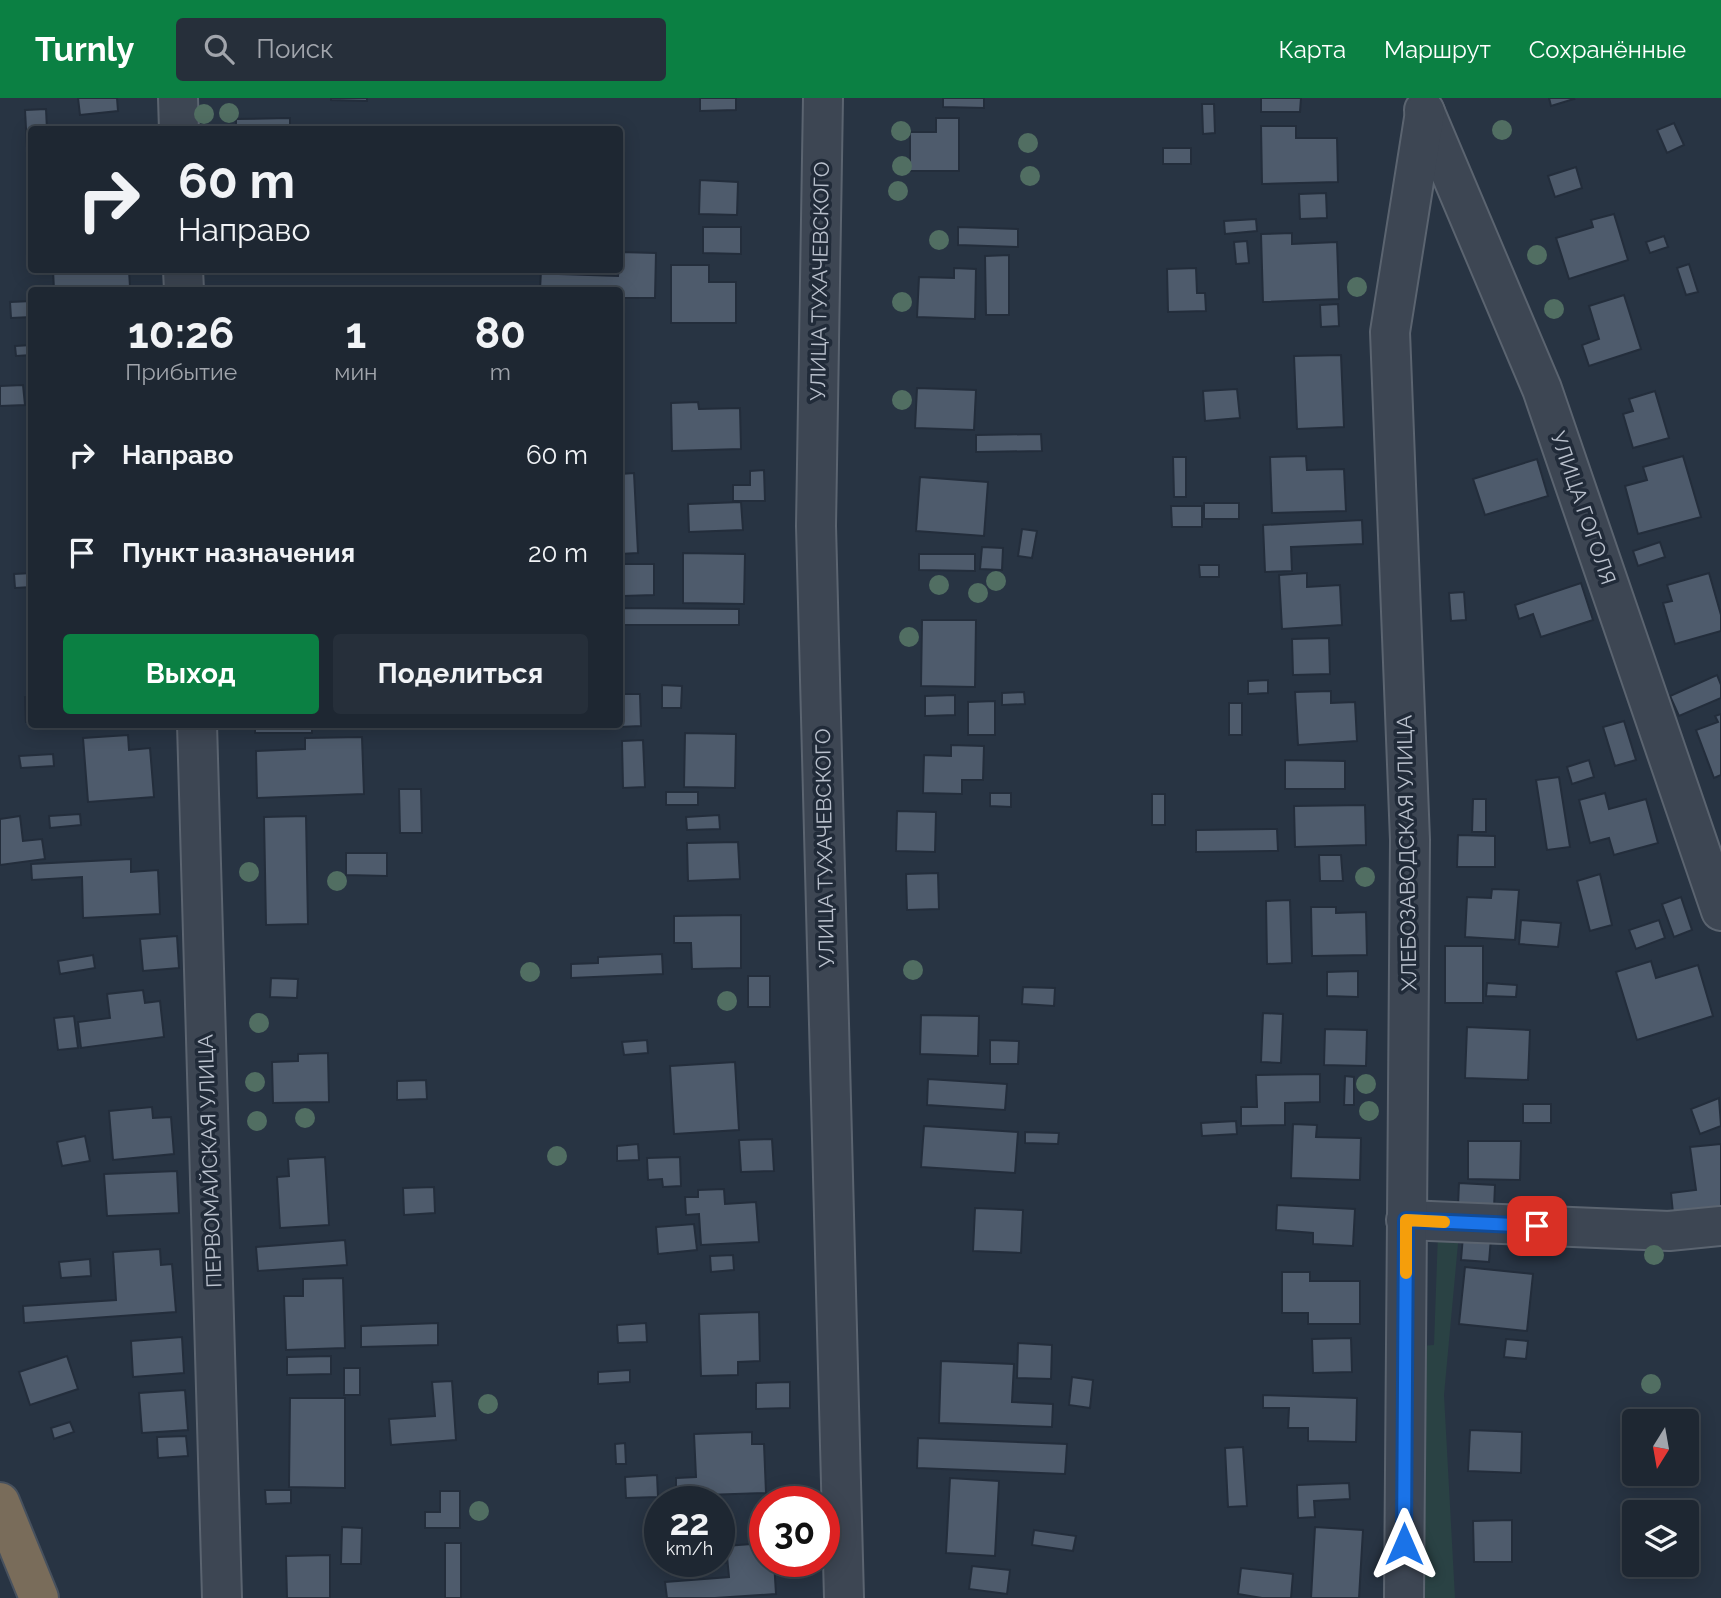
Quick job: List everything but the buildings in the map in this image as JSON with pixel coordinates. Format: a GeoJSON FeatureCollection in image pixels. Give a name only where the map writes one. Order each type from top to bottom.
{"type":"FeatureCollection","features":[{"type":"Feature","properties":{"kind":"highway"},"geometry":{"type":"LineString","coordinates":[[0,1502],[39,1598]]}},
{"type":"Feature","properties":{"kind":"street"},"geometry":{"type":"LineString","coordinates":[[178,98],[179,126]]}},
{"type":"Feature","properties":{"kind":"street","name":"УЛИЦА ТУХАЧЕВСКОГО"},"geometry":{"type":"LineString","coordinates":[[823,98],[816,526],[844,1598]]}},
{"type":"Feature","properties":{"kind":"street","name":"УЛИЦА ГОГОЛЯ"},"geometry":{"type":"LineString","coordinates":[[1424,105],[1542,389],[1721,911]]}},
{"type":"Feature","properties":{"kind":"street","name":"ХЛЕБОЗАВОДСКАЯ УЛИЦА"},"geometry":{"type":"LineString","coordinates":[[1404,1598],[1410,840],[1390,332],[1424,105]]}},
{"type":"Feature","properties":{"kind":"street","name":"ПЕРВОМАЙСКАЯ УЛИЦА"},"geometry":{"type":"LineString","coordinates":[[197,728],[222,1598]]}},
{"type":"Feature","properties":{"kind":"street"},"geometry":{"type":"LineString","coordinates":[[1406,1220],[1669,1231],[1721,1226]]}},
{"type":"Feature","properties":{"kind":"green space"},"geometry":{"type":"Polygon","coordinates":[[[1438,1233],[1459,1233],[1444,1395],[1455,1598],[1424,1598],[1420,1346],[1434,1345],[1438,1233]]]}},
{"type":"Feature","properties":{"kind":"slow traffic"},"geometry":{"type":"LineString","coordinates":[[1406,1273],[1406,1220],[1444,1222]]}},
{"type":"Feature","properties":{"kind":"route"},"geometry":{"type":"LineString","coordinates":[[1404,1544],[1406,1220],[1537,1226]]}}]}
